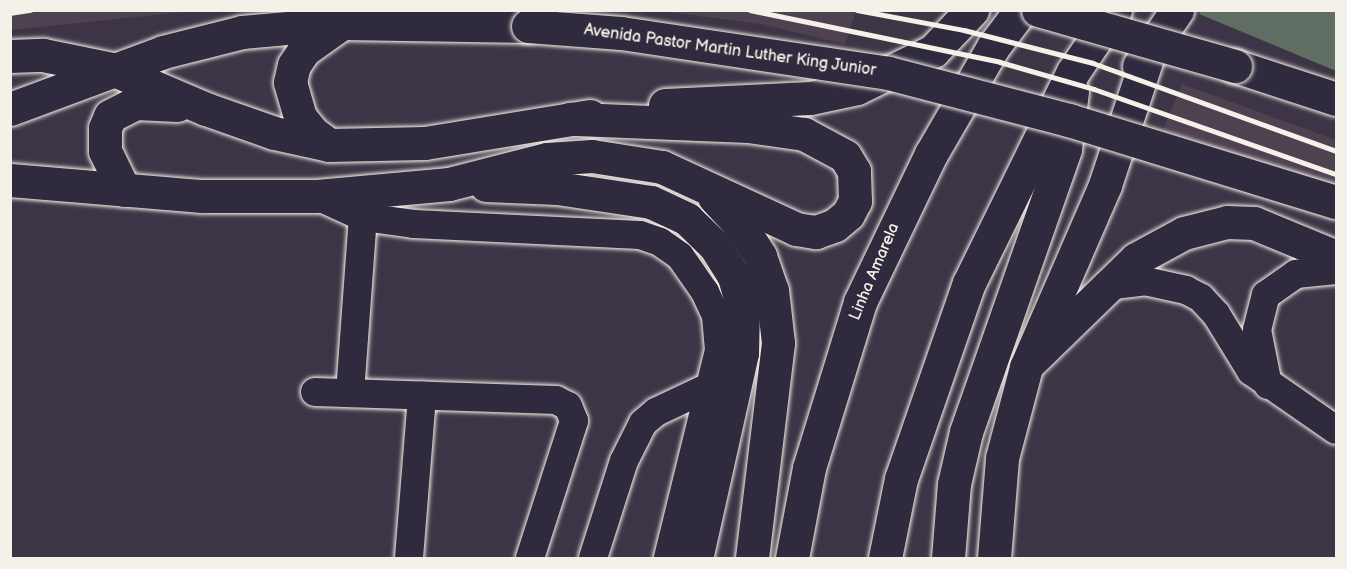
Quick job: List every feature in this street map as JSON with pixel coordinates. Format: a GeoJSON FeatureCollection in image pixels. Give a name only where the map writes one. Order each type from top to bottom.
{"type":"FeatureCollection","features":[{"type":"Feature","properties":{"kind":"main road"},"geometry":{"type":"LineString","coordinates":[[10,56],[43,55],[112,69],[206,109],[274,133],[329,145],[425,143],[661,105],[810,98],[857,88],[933,51],[972,10]]}},
{"type":"Feature","properties":{"kind":"main road"},"geometry":{"type":"LineString","coordinates":[[993,47],[1009,10]]}},
{"type":"Feature","properties":{"kind":"main road","name":"Linha Amarela"},"geometry":{"type":"LineString","coordinates":[[792,558],[809,468],[860,302],[931,154],[993,47],[1021,10]]}},
{"type":"Feature","properties":{"kind":"main road"},"geometry":{"type":"LineString","coordinates":[[1038,10],[1235,66],[1336,99]]}},
{"type":"Feature","properties":{"kind":"main road"},"geometry":{"type":"LineString","coordinates":[[885,558],[901,479],[947,342],[1001,214],[1073,72],[1114,10]]}},
{"type":"Feature","properties":{"kind":"main road"},"geometry":{"type":"LineString","coordinates":[[990,361],[1024,308],[1122,98],[1150,49],[1177,10]]}},
{"type":"Feature","properties":{"kind":"main road"},"geometry":{"type":"LineString","coordinates":[[329,145],[312,132],[300,117],[290,82],[294,65],[304,50],[342,23]]}},
{"type":"Feature","properties":{"kind":"main road","name":"Avenida Pastor Martin Luther King Junior"},"geometry":{"type":"LineString","coordinates":[[10,109],[112,69],[242,32],[342,23],[528,26],[621,33],[888,73],[1069,120],[1336,202]]}},
{"type":"Feature","properties":{"kind":"main road"},"geometry":{"type":"LineString","coordinates":[[994,558],[1002,458],[1026,367],[1105,184],[1150,49]]}},
{"type":"Feature","properties":{"kind":"main road"},"geometry":{"type":"LineString","coordinates":[[948,558],[954,484],[969,422],[1065,149],[1073,72]]}},
{"type":"Feature","properties":{"kind":"main road"},"geometry":{"type":"LineString","coordinates":[[124,190],[105,151],[105,128],[110,117],[120,108],[142,102],[206,109]]}},
{"type":"Feature","properties":{"kind":"main road"},"geometry":{"type":"LineString","coordinates":[[449,184],[547,159],[592,156],[662,167],[701,183],[796,229],[816,232],[848,214],[857,188],[854,171],[845,156],[804,134],[748,126],[570,119]]}},
{"type":"Feature","properties":{"kind":"main road"},"geometry":{"type":"LineString","coordinates":[[10,180],[202,196],[317,196],[449,184],[620,194],[651,202],[687,219],[715,246],[734,277],[743,309],[742,353],[696,558]]}},
{"type":"Feature","properties":{"kind":"main road"},"geometry":{"type":"LineString","coordinates":[[701,183],[740,225],[760,256],[772,290],[778,343],[752,558]]}},
{"type":"Feature","properties":{"kind":"main road"},"geometry":{"type":"LineString","coordinates":[[1026,367],[1106,286],[1158,244],[1205,226],[1227,222],[1254,223],[1336,256]]}},
{"type":"Feature","properties":{"kind":"street"},"geometry":{"type":"LineString","coordinates":[[317,196],[363,217],[414,224],[600,230],[660,242],[680,256],[694,274],[716,316],[718,350],[711,387],[668,558]]}},
{"type":"Feature","properties":{"kind":"street"},"geometry":{"type":"LineString","coordinates":[[350,393],[363,217]]}},
{"type":"Feature","properties":{"kind":"street"},"geometry":{"type":"LineString","coordinates":[[1269,385],[1257,330],[1266,295],[1296,274],[1336,270]]}},
{"type":"Feature","properties":{"kind":"street"},"geometry":{"type":"LineString","coordinates":[[1106,286],[1145,281],[1186,290],[1201,298],[1216,314],[1239,357],[1269,385],[1336,430]]}},
{"type":"Feature","properties":{"kind":"street"},"geometry":{"type":"LineString","coordinates":[[593,558],[624,461],[643,423],[656,412],[711,387]]}},
{"type":"Feature","properties":{"kind":"street"},"geometry":{"type":"LineString","coordinates":[[315,392],[556,399],[568,406],[574,421],[530,558]]}},
{"type":"Feature","properties":{"kind":"street"},"geometry":{"type":"LineString","coordinates":[[409,558],[423,396]]}},
{"type":"Feature","properties":{"kind":"shaded area"},"geometry":{"type":"Polygon","coordinates":[[[11,10],[194,10],[194,11],[11,30],[11,10]]]}},
{"type":"Feature","properties":{"kind":"shaded area"},"geometry":{"type":"Polygon","coordinates":[[[662,11],[856,11],[845,44],[761,24],[662,11]]]}},
{"type":"Feature","properties":{"kind":"shaded area"},"geometry":{"type":"Polygon","coordinates":[[[1182,84],[1336,140],[1336,189],[1163,130],[1182,84]]]}},
{"type":"Feature","properties":{"kind":"green space"},"geometry":{"type":"Polygon","coordinates":[[[1202,10],[1336,11],[1336,71],[1199,14],[1202,10]]]}},
{"type":"Feature","properties":{"kind":"railway"},"geometry":{"type":"LineString","coordinates":[[10,13],[30,10]]}},
{"type":"Feature","properties":{"kind":"railway"},"geometry":{"type":"LineString","coordinates":[[750,10],[1000,62],[1094,89],[1336,174]]}},
{"type":"Feature","properties":{"kind":"railway"},"geometry":{"type":"LineString","coordinates":[[857,10],[964,30],[1093,63],[1336,151]]}}]}
